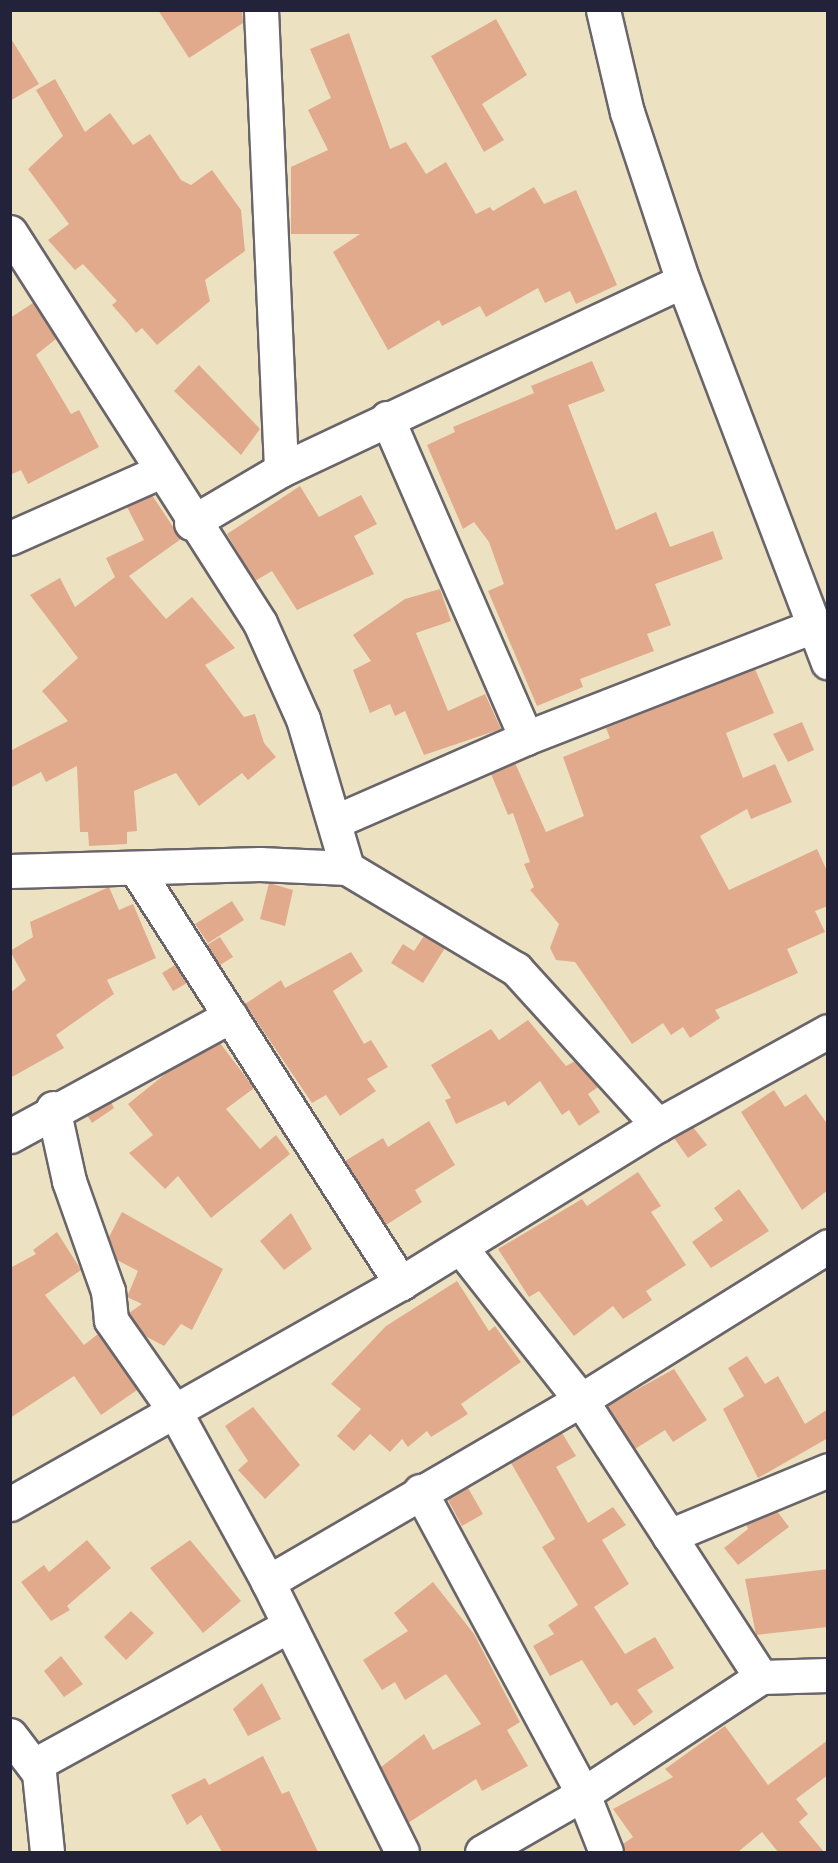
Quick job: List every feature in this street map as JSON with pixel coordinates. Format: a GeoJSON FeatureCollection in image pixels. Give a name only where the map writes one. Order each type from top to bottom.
{"type":"FeatureCollection","features":[{"type":"Feature","properties":{"kind":"street"},"geometry":{"type":"LineString","coordinates":[[261,10],[281,470]]}},
{"type":"Feature","properties":{"kind":"street"},"geometry":{"type":"LineString","coordinates":[[603,10],[627,112],[683,281],[828,662]]}},
{"type":"Feature","properties":{"kind":"street"},"geometry":{"type":"LineString","coordinates":[[10,232],[278,658],[336,821],[347,868]]}},
{"type":"Feature","properties":{"kind":"street"},"geometry":{"type":"LineString","coordinates":[[191,523],[281,470],[387,418],[683,281]]}},
{"type":"Feature","properties":{"kind":"street"},"geometry":{"type":"LineString","coordinates":[[387,418],[526,738]]}},
{"type":"Feature","properties":{"kind":"street"},"geometry":{"type":"LineString","coordinates":[[10,538],[159,472]]}},
{"type":"Feature","properties":{"kind":"street"},"geometry":{"type":"LineString","coordinates":[[336,821],[526,738],[813,626]]}},
{"type":"Feature","properties":{"kind":"street"},"geometry":{"type":"LineString","coordinates":[[10,871],[260,864],[347,868],[516,969],[658,1125]]}},
{"type":"Feature","properties":{"kind":"street"},"geometry":{"type":"LineString","coordinates":[[136,869],[400,1284]]}},
{"type":"Feature","properties":{"kind":"street"},"geometry":{"type":"LineString","coordinates":[[10,1136],[53,1108],[230,1016]]}},
{"type":"Feature","properties":{"kind":"street"},"geometry":{"type":"LineString","coordinates":[[10,1504],[400,1284],[658,1125],[828,1031]]}},
{"type":"Feature","properties":{"kind":"street"},"geometry":{"type":"LineString","coordinates":[[53,1108],[69,1181],[108,1291],[111,1320],[174,1410],[268,1582],[402,1852]]}},
{"type":"Feature","properties":{"kind":"street"},"geometry":{"type":"LineString","coordinates":[[268,1582],[420,1491],[581,1400],[828,1246]]}},
{"type":"Feature","properties":{"kind":"street"},"geometry":{"type":"LineString","coordinates":[[460,1247],[581,1400],[761,1677]]}},
{"type":"Feature","properties":{"kind":"street"},"geometry":{"type":"LineString","coordinates":[[669,1536],[828,1470]]}},
{"type":"Feature","properties":{"kind":"street"},"geometry":{"type":"LineString","coordinates":[[420,1491],[584,1794],[606,1852]]}},
{"type":"Feature","properties":{"kind":"street"},"geometry":{"type":"LineString","coordinates":[[36,1764],[288,1626]]}},
{"type":"Feature","properties":{"kind":"street"},"geometry":{"type":"LineString","coordinates":[[482,1852],[584,1794],[761,1677],[828,1675]]}},
{"type":"Feature","properties":{"kind":"street"},"geometry":{"type":"LineString","coordinates":[[10,1735],[36,1764],[47,1852]]}},
{"type":"Feature","properties":{"kind":"building"},"geometry":{"type":"Polygon","coordinates":[[[158,10],[242,10],[243,23],[189,58],[158,10]]]}},
{"type":"Feature","properties":{"kind":"building"},"geometry":{"type":"Polygon","coordinates":[[[496,19],[527,75],[482,104],[504,140],[484,152],[431,56],[496,19]]]}},
{"type":"Feature","properties":{"kind":"building"},"geometry":{"type":"Polygon","coordinates":[[[349,33],[390,149],[406,142],[426,174],[446,162],[476,214],[490,207],[493,211],[534,187],[544,204],[576,190],[617,285],[576,304],[570,291],[545,303],[538,288],[486,317],[480,306],[442,326],[439,320],[388,350],[333,252],[360,234],[291,234],[291,167],[328,150],[308,110],[331,98],[310,49],[349,33]]]}},
{"type":"Feature","properties":{"kind":"building"},"geometry":{"type":"Polygon","coordinates":[[[10,37],[39,84],[10,101],[10,37]]]}},
{"type":"Feature","properties":{"kind":"building"},"geometry":{"type":"Polygon","coordinates":[[[55,79],[85,132],[110,113],[133,145],[150,134],[181,180],[191,185],[212,170],[241,210],[245,251],[205,280],[210,301],[157,345],[142,328],[136,333],[112,305],[117,301],[83,264],[75,270],[48,240],[69,224],[28,169],[63,136],[36,90],[55,79]]]}},
{"type":"Feature","properties":{"kind":"building"},"geometry":{"type":"Polygon","coordinates":[[[33,303],[56,339],[36,355],[71,414],[79,410],[99,447],[28,484],[21,470],[10,475],[10,318],[33,303]]]}},
{"type":"Feature","properties":{"kind":"building"},"geometry":{"type":"Polygon","coordinates":[[[592,361],[605,391],[568,405],[616,530],[656,512],[670,547],[713,531],[723,559],[655,584],[671,625],[647,634],[654,651],[580,679],[583,687],[537,706],[488,591],[504,584],[489,542],[474,522],[463,529],[427,445],[455,432],[453,427],[534,393],[531,386],[592,361]]]}},
{"type":"Feature","properties":{"kind":"building"},"geometry":{"type":"Polygon","coordinates":[[[199,365],[260,429],[241,455],[174,391],[199,365]]]}},
{"type":"Feature","properties":{"kind":"building"},"geometry":{"type":"Polygon","coordinates":[[[300,486],[319,517],[361,495],[377,524],[354,536],[374,574],[297,610],[272,571],[255,581],[227,534],[300,486]]]}},
{"type":"Feature","properties":{"kind":"building"},"geometry":{"type":"Polygon","coordinates":[[[152,495],[181,539],[129,576],[166,619],[192,597],[235,648],[205,665],[244,717],[255,714],[264,743],[276,757],[248,780],[242,773],[199,806],[176,773],[134,791],[137,831],[127,832],[127,844],[89,846],[88,832],[80,832],[77,766],[46,782],[41,772],[10,788],[10,751],[68,721],[42,691],[78,658],[30,595],[60,578],[75,607],[115,577],[106,558],[144,540],[127,507],[152,495]]]}},
{"type":"Feature","properties":{"kind":"building"},"geometry":{"type":"Polygon","coordinates":[[[440,589],[451,621],[416,633],[448,711],[485,694],[501,729],[424,755],[405,711],[395,716],[390,704],[370,713],[353,670],[371,661],[353,635],[405,599],[440,589]]]}},
{"type":"Feature","properties":{"kind":"building"},"geometry":{"type":"Polygon","coordinates":[[[755,669],[774,713],[726,733],[743,778],[775,764],[792,802],[751,819],[747,809],[700,836],[729,890],[817,849],[828,873],[828,906],[815,911],[825,932],[787,949],[798,973],[715,1010],[720,1018],[690,1038],[683,1027],[671,1035],[663,1023],[632,1044],[575,962],[556,960],[550,948],[559,924],[530,890],[534,887],[524,864],[530,862],[513,813],[508,815],[491,774],[515,763],[546,832],[584,816],[563,757],[610,738],[606,728],[755,669]]]}},
{"type":"Feature","properties":{"kind":"building"},"geometry":{"type":"Polygon","coordinates":[[[802,722],[814,750],[788,762],[773,734],[802,722]]]}},
{"type":"Feature","properties":{"kind":"building"},"geometry":{"type":"Polygon","coordinates":[[[269,883],[293,890],[285,926],[260,919],[269,883]]]}},
{"type":"Feature","properties":{"kind":"building"},"geometry":{"type":"Polygon","coordinates":[[[109,887],[119,910],[133,904],[156,958],[107,980],[114,994],[56,1035],[64,1048],[10,1078],[10,993],[26,980],[10,951],[33,937],[30,922],[109,887]]]}},
{"type":"Feature","properties":{"kind":"building"},"geometry":{"type":"Polygon","coordinates":[[[232,901],[244,920],[208,943],[195,924],[232,901]]]}},
{"type":"Feature","properties":{"kind":"building"},"geometry":{"type":"Polygon","coordinates":[[[424,936],[445,948],[423,983],[391,963],[403,944],[414,951],[424,936]]]}},
{"type":"Feature","properties":{"kind":"building"},"geometry":{"type":"Polygon","coordinates":[[[220,937],[233,957],[220,965],[207,945],[220,937]]]}},
{"type":"Feature","properties":{"kind":"building"},"geometry":{"type":"Polygon","coordinates":[[[351,952],[363,971],[333,991],[364,1044],[371,1040],[388,1067],[367,1079],[376,1091],[340,1116],[326,1095],[312,1103],[245,1004],[281,980],[285,988],[351,952]]]}},
{"type":"Feature","properties":{"kind":"building"},"geometry":{"type":"Polygon","coordinates":[[[175,965],[187,983],[173,991],[162,973],[175,965]]]}},
{"type":"Feature","properties":{"kind":"building"},"geometry":{"type":"Polygon","coordinates":[[[528,1020],[566,1066],[575,1061],[598,1087],[588,1094],[600,1112],[579,1126],[569,1110],[562,1115],[540,1081],[508,1106],[505,1101],[456,1124],[445,1100],[451,1098],[431,1065],[491,1029],[499,1040],[528,1020]]]}},
{"type":"Feature","properties":{"kind":"building"},"geometry":{"type":"Polygon","coordinates":[[[220,1043],[254,1088],[226,1109],[260,1149],[276,1135],[290,1154],[211,1218],[178,1176],[165,1189],[129,1153],[153,1135],[128,1104],[169,1071],[220,1043]]]}},
{"type":"Feature","properties":{"kind":"building"},"geometry":{"type":"Polygon","coordinates":[[[774,1090],[785,1107],[806,1094],[828,1125],[828,1190],[802,1210],[741,1112],[774,1090]]]}},
{"type":"Feature","properties":{"kind":"building"},"geometry":{"type":"Polygon","coordinates":[[[111,1102],[114,1108],[92,1123],[87,1115],[111,1102]]]}},
{"type":"Feature","properties":{"kind":"building"},"geometry":{"type":"Polygon","coordinates":[[[429,1121],[455,1165],[415,1190],[422,1202],[386,1225],[345,1161],[383,1138],[388,1147],[429,1121]]]}},
{"type":"Feature","properties":{"kind":"building"},"geometry":{"type":"Polygon","coordinates":[[[693,1127],[707,1145],[688,1158],[674,1138],[693,1127]]]}},
{"type":"Feature","properties":{"kind":"building"},"geometry":{"type":"Polygon","coordinates":[[[638,1172],[661,1206],[651,1212],[686,1265],[646,1291],[652,1300],[623,1319],[613,1306],[574,1336],[539,1291],[529,1297],[498,1249],[582,1199],[587,1206],[638,1172]]]}},
{"type":"Feature","properties":{"kind":"building"},"geometry":{"type":"Polygon","coordinates":[[[739,1189],[769,1231],[711,1268],[692,1242],[723,1220],[714,1208],[739,1189]]]}},
{"type":"Feature","properties":{"kind":"building"},"geometry":{"type":"Polygon","coordinates":[[[122,1212],[223,1269],[192,1330],[181,1324],[164,1346],[145,1336],[129,1313],[142,1304],[127,1297],[138,1271],[117,1260],[109,1237],[122,1212]]]}},
{"type":"Feature","properties":{"kind":"building"},"geometry":{"type":"Polygon","coordinates":[[[291,1213],[312,1249],[284,1270],[260,1241],[291,1213]]]}},
{"type":"Feature","properties":{"kind":"building"},"geometry":{"type":"Polygon","coordinates":[[[57,1232],[81,1270],[45,1295],[84,1345],[98,1334],[137,1390],[101,1415],[74,1376],[10,1418],[10,1268],[36,1254],[33,1250],[57,1232]]]}},
{"type":"Feature","properties":{"kind":"building"},"geometry":{"type":"Polygon","coordinates":[[[457,1281],[489,1331],[495,1326],[521,1362],[461,1404],[468,1414],[431,1437],[427,1431],[408,1447],[402,1439],[390,1452],[370,1434],[354,1451],[337,1436],[361,1409],[331,1384],[386,1326],[457,1281]]]}},
{"type":"Feature","properties":{"kind":"building"},"geometry":{"type":"Polygon","coordinates":[[[747,1356],[765,1384],[778,1376],[805,1424],[828,1409],[828,1438],[758,1478],[723,1409],[744,1396],[728,1368],[747,1356]]]}},
{"type":"Feature","properties":{"kind":"building"},"geometry":{"type":"Polygon","coordinates":[[[674,1369],[707,1420],[673,1442],[665,1430],[635,1449],[607,1406],[674,1369]]]}},
{"type":"Feature","properties":{"kind":"building"},"geometry":{"type":"Polygon","coordinates":[[[253,1407],[300,1465],[265,1499],[238,1470],[248,1461],[225,1426],[253,1407]]]}},
{"type":"Feature","properties":{"kind":"building"},"geometry":{"type":"Polygon","coordinates":[[[562,1433],[576,1456],[556,1467],[588,1523],[613,1507],[626,1525],[602,1540],[629,1584],[594,1607],[625,1654],[655,1637],[674,1668],[637,1690],[653,1712],[634,1726],[617,1702],[611,1706],[582,1660],[550,1676],[533,1646],[554,1634],[548,1625],[578,1605],[542,1547],[555,1539],[511,1463],[562,1433]]]}},
{"type":"Feature","properties":{"kind":"building"},"geometry":{"type":"Polygon","coordinates":[[[468,1488],[483,1514],[462,1526],[448,1500],[468,1488]]]}},
{"type":"Feature","properties":{"kind":"building"},"geometry":{"type":"Polygon","coordinates":[[[777,1511],[789,1527],[738,1565],[724,1548],[748,1529],[746,1524],[777,1511]]]}},
{"type":"Feature","properties":{"kind":"building"},"geometry":{"type":"Polygon","coordinates":[[[87,1540],[111,1568],[67,1606],[70,1610],[51,1621],[21,1582],[44,1565],[49,1572],[87,1540]]]}},
{"type":"Feature","properties":{"kind":"building"},"geometry":{"type":"Polygon","coordinates":[[[190,1540],[241,1601],[203,1633],[150,1568],[190,1540]]]}},
{"type":"Feature","properties":{"kind":"building"},"geometry":{"type":"Polygon","coordinates":[[[828,1569],[828,1627],[756,1635],[745,1579],[828,1569]]]}},
{"type":"Feature","properties":{"kind":"building"},"geometry":{"type":"Polygon","coordinates":[[[433,1582],[474,1634],[520,1722],[507,1730],[528,1766],[482,1791],[476,1779],[408,1823],[381,1767],[424,1734],[433,1750],[481,1724],[446,1674],[405,1700],[395,1682],[382,1690],[363,1660],[408,1631],[394,1613],[433,1582]]]}},
{"type":"Feature","properties":{"kind":"building"},"geometry":{"type":"Polygon","coordinates":[[[131,1611],[154,1633],[126,1660],[104,1637],[131,1611]]]}},
{"type":"Feature","properties":{"kind":"building"},"geometry":{"type":"Polygon","coordinates":[[[61,1656],[83,1684],[64,1697],[44,1671],[61,1656]]]}},
{"type":"Feature","properties":{"kind":"building"},"geometry":{"type":"Polygon","coordinates":[[[262,1683],[281,1719],[248,1736],[233,1709],[262,1683]]]}},
{"type":"Feature","properties":{"kind":"building"},"geometry":{"type":"Polygon","coordinates":[[[725,1726],[768,1785],[828,1740],[828,1775],[796,1799],[808,1814],[799,1822],[824,1852],[778,1852],[762,1832],[738,1852],[624,1852],[623,1844],[633,1837],[613,1809],[673,1777],[665,1769],[725,1726]]]}},
{"type":"Feature","properties":{"kind":"building"},"geometry":{"type":"Polygon","coordinates":[[[263,1756],[282,1794],[289,1791],[318,1852],[222,1852],[201,1815],[187,1825],[171,1795],[205,1778],[209,1785],[263,1756]]]}}]}
